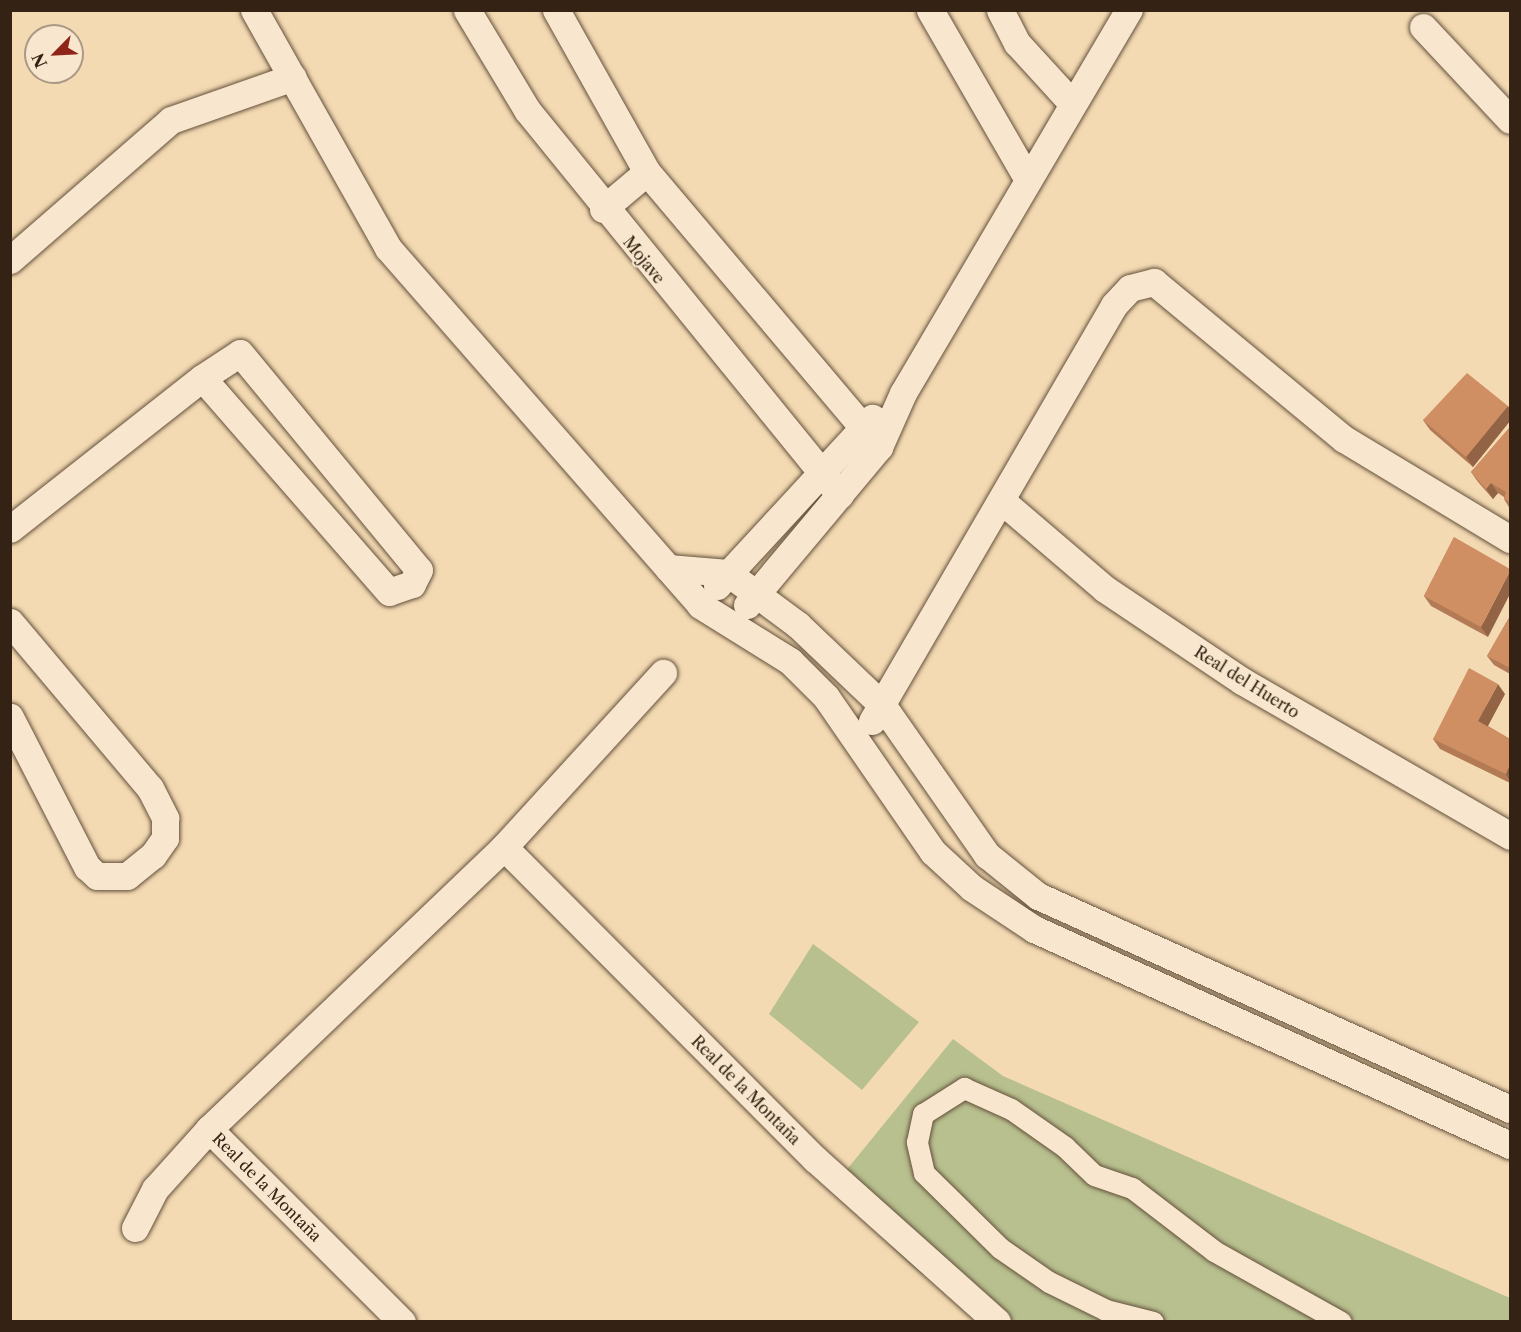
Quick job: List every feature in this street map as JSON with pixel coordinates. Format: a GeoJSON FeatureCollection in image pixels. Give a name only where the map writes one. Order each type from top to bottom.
{"type":"FeatureCollection","features":[{"type":"Feature","properties":{"kind":"street"},"geometry":{"type":"LineString","coordinates":[[254,10],[388,248],[700,604],[734,623],[790,661],[859,738],[933,852],[972,888],[1017,918],[1510,1145]]}},
{"type":"Feature","properties":{"kind":"street","name":"Mojave"},"geometry":{"type":"LineString","coordinates":[[467,10],[527,110],[603,209],[821,475],[840,495]]}},
{"type":"Feature","properties":{"kind":"street"},"geometry":{"type":"LineString","coordinates":[[556,10],[647,172],[859,429],[879,447]]}},
{"type":"Feature","properties":{"kind":"street"},"geometry":{"type":"LineString","coordinates":[[930,10],[1028,180]]}},
{"type":"Feature","properties":{"kind":"street"},"geometry":{"type":"LineString","coordinates":[[1000,10],[1017,43],[1070,101]]}},
{"type":"Feature","properties":{"kind":"street"},"geometry":{"type":"LineString","coordinates":[[734,623],[757,591],[879,447],[903,393],[1028,180],[1070,101],[1129,10]]}},
{"type":"Feature","properties":{"kind":"street"},"geometry":{"type":"LineString","coordinates":[[1423,27],[1510,120]]}},
{"type":"Feature","properties":{"kind":"street"},"geometry":{"type":"LineString","coordinates":[[10,260],[171,120],[293,76]]}},
{"type":"Feature","properties":{"kind":"street"},"geometry":{"type":"LineString","coordinates":[[603,209],[647,172]]}},
{"type":"Feature","properties":{"kind":"street"},"geometry":{"type":"LineString","coordinates":[[859,738],[883,706],[1114,305],[1130,288],[1154,282],[1344,439],[1510,539]]}},
{"type":"Feature","properties":{"kind":"street"},"geometry":{"type":"LineString","coordinates":[[10,529],[202,378],[240,352],[419,570],[412,584],[389,591],[202,378]]}},
{"type":"Feature","properties":{"kind":"street"},"geometry":{"type":"LineString","coordinates":[[700,604],[821,475],[859,429],[903,393]]}},
{"type":"Feature","properties":{"kind":"street","name":"Real del Huerto"},"geometry":{"type":"LineString","coordinates":[[1002,501],[1106,589],[1242,681],[1510,836]]}},
{"type":"Feature","properties":{"kind":"street"},"geometry":{"type":"LineString","coordinates":[[668,568],[728,573],[757,591],[883,706],[987,855],[1038,896],[1510,1108]]}},
{"type":"Feature","properties":{"kind":"street"},"geometry":{"type":"LineString","coordinates":[[10,622],[150,788],[165,818],[165,838],[153,855],[127,876],[97,876],[87,867],[12,721]]}},
{"type":"Feature","properties":{"kind":"street","name":"Real de la Montaña"},"geometry":{"type":"LineString","coordinates":[[135,1228],[155,1189],[209,1129],[504,847],[663,673]]}},
{"type":"Feature","properties":{"kind":"street","name":"Real de la Montaña"},"geometry":{"type":"LineString","coordinates":[[504,847],[815,1159],[997,1322]]}},
{"type":"Feature","properties":{"kind":"street"},"geometry":{"type":"LineString","coordinates":[[1419,1105],[1431,1072]]}},
{"type":"Feature","properties":{"kind":"street"},"geometry":{"type":"LineString","coordinates":[[1153,1322],[1106,1310],[1049,1282],[1000,1248],[924,1173],[917,1142],[923,1114],[964,1088],[1011,1109],[1065,1147],[1094,1175],[1132,1188],[1214,1251],[1341,1322]]}},
{"type":"Feature","properties":{"kind":"street","name":"Real de la Montaña"},"geometry":{"type":"LineString","coordinates":[[209,1129],[402,1322]]}},
{"type":"Feature","properties":{"kind":"green space"},"geometry":{"type":"Polygon","coordinates":[[[813,944],[919,1022],[862,1090],[769,1014],[813,944]]]}},
{"type":"Feature","properties":{"kind":"green space"},"geometry":{"type":"Polygon","coordinates":[[[953,1039],[1003,1076],[1510,1298],[1510,1321],[984,1321],[914,1268],[831,1189],[953,1039]]]}},
{"type":"Feature","properties":{"kind":"building"},"geometry":{"type":"Polygon","coordinates":[[[1467,373],[1508,406],[1466,457],[1423,420],[1467,373]]]}},
{"type":"Feature","properties":{"kind":"building"},"geometry":{"type":"Polygon","coordinates":[[[1510,427],[1510,502],[1504,499],[1506,492],[1491,483],[1486,489],[1471,472],[1510,427]]]}},
{"type":"Feature","properties":{"kind":"building"},"geometry":{"type":"Polygon","coordinates":[[[1454,537],[1510,569],[1481,627],[1424,596],[1454,537]]]}},
{"type":"Feature","properties":{"kind":"building"},"geometry":{"type":"Polygon","coordinates":[[[1510,616],[1510,668],[1487,656],[1510,616]]]}},
{"type":"Feature","properties":{"kind":"building"},"geometry":{"type":"Polygon","coordinates":[[[1469,668],[1498,684],[1478,721],[1510,739],[1510,764],[1506,774],[1433,739],[1469,668]]]}}]}
